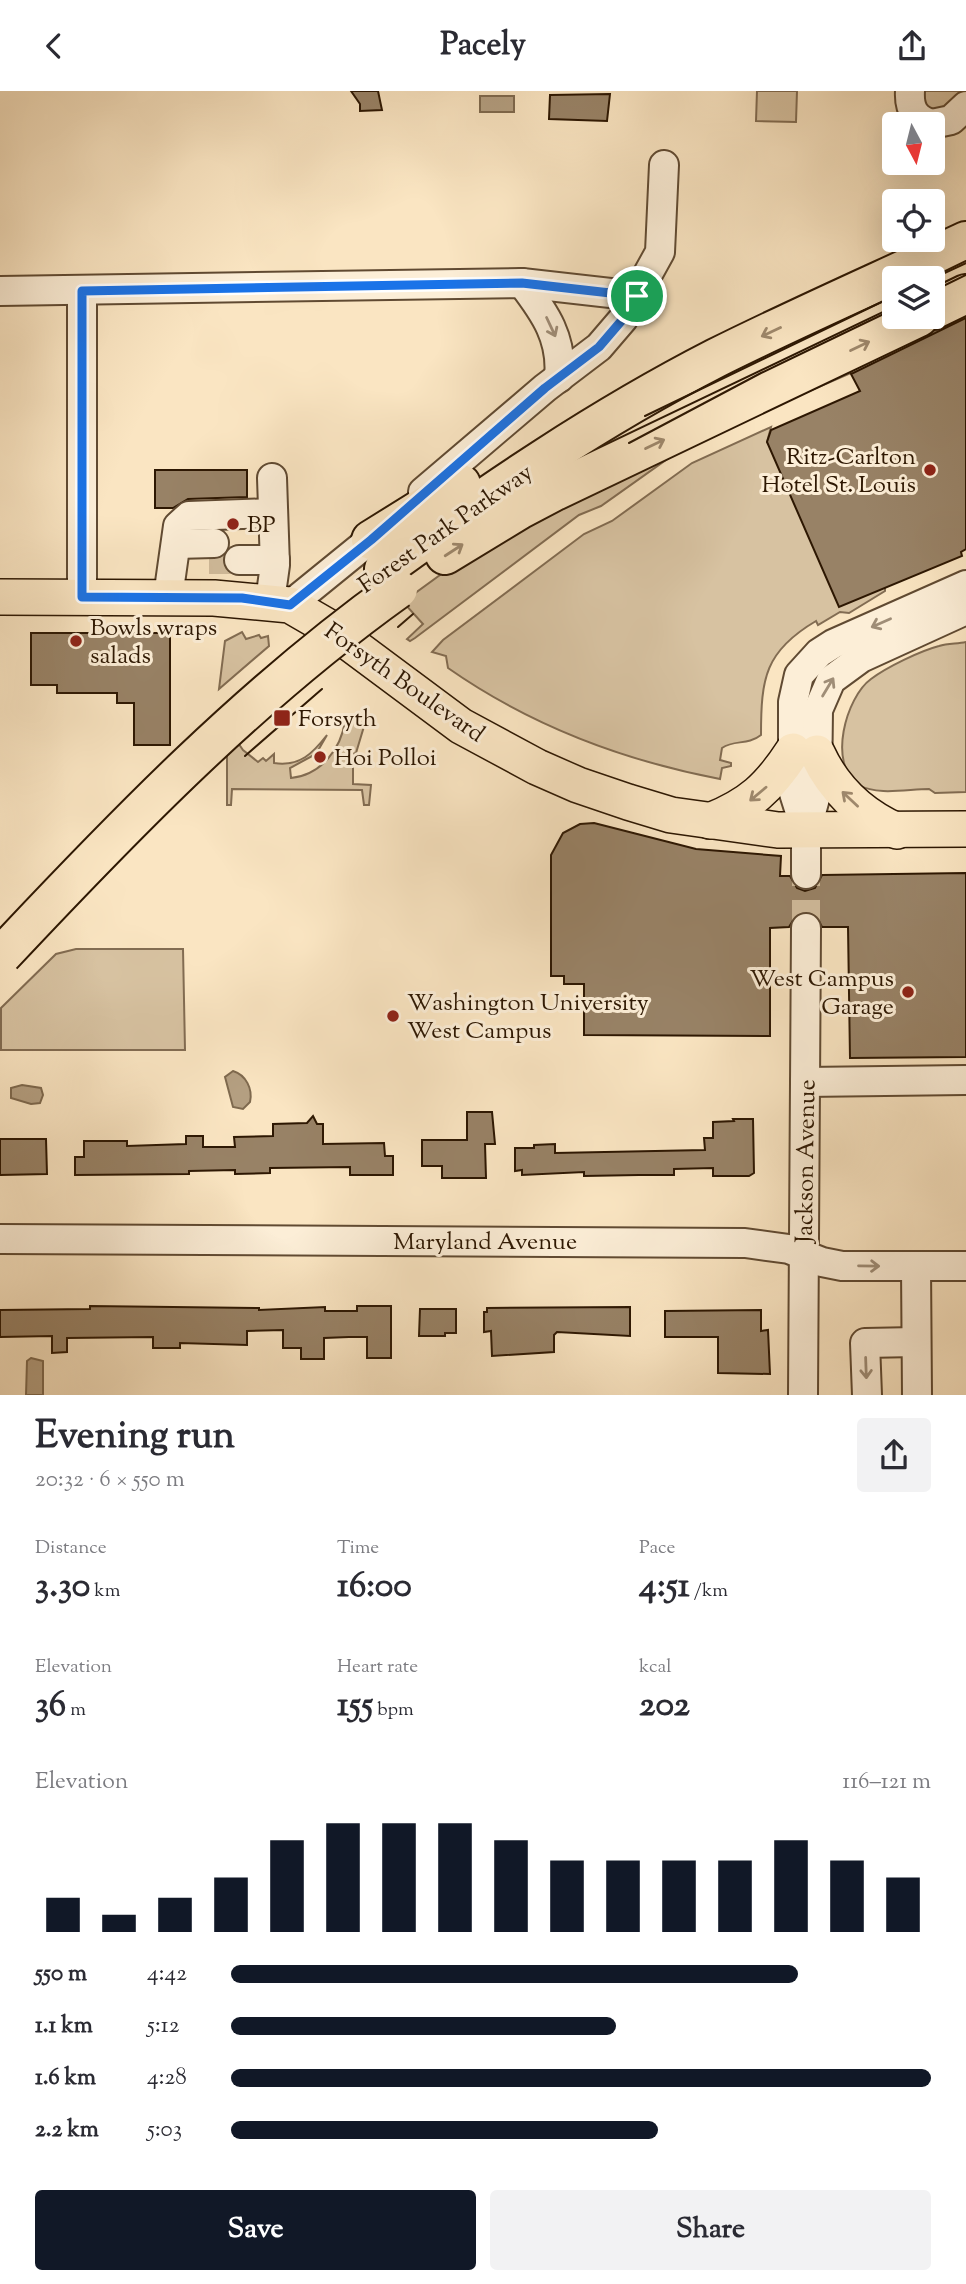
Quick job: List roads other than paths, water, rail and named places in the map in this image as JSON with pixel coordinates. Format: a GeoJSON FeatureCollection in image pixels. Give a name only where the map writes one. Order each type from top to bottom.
{"type":"FeatureCollection","features":[{"type":"Feature","properties":{"kind":"highway","name":"Forest Park Parkway"},"geometry":{"type":"LineString","coordinates":[[1,945],[198,755],[272,689],[384,566],[566,444],[716,358],[966,240]]}},
{"type":"Feature","properties":{"kind":"highway"},"geometry":{"type":"LineString","coordinates":[[945,304],[966,294]]}},
{"type":"Feature","properties":{"kind":"highway","name":"Forest Park Parkway"},"geometry":{"type":"LineString","coordinates":[[384,566],[440,558],[519,510],[894,329]]}},
{"type":"Feature","properties":{"kind":"main road","name":"Forsyth Boulevard"},"geometry":{"type":"LineString","coordinates":[[0,597],[168,597],[280,603],[328,627],[461,726],[537,767],[628,802],[671,815],[756,828],[806,831],[966,829]]}},
{"type":"Feature","properties":{"kind":"main road"},"geometry":{"type":"LineString","coordinates":[[710,821],[758,795],[805,752],[827,772],[843,793],[869,815],[897,831]]}},
{"type":"Feature","properties":{"kind":"street"},"geometry":{"type":"LineString","coordinates":[[909,91],[914,112]]}},
{"type":"Feature","properties":{"kind":"street"},"geometry":{"type":"LineString","coordinates":[[945,122],[951,120],[966,106]]}},
{"type":"Feature","properties":{"kind":"street"},"geometry":{"type":"LineString","coordinates":[[272,478],[280,603],[384,566],[445,473],[599,347],[623,319],[660,252],[664,166]]}},
{"type":"Feature","properties":{"kind":"street"},"geometry":{"type":"LineString","coordinates":[[0,291],[522,283],[637,296]]}},
{"type":"Feature","properties":{"kind":"street"},"geometry":{"type":"LineString","coordinates":[[522,283],[544,311],[557,339],[559,378]]}},
{"type":"Feature","properties":{"kind":"street"},"geometry":{"type":"LineString","coordinates":[[82,291],[82,597]]}},
{"type":"Feature","properties":{"kind":"street"},"geometry":{"type":"LineString","coordinates":[[168,597],[178,526],[189,516],[273,513]]}},
{"type":"Feature","properties":{"kind":"street"},"geometry":{"type":"LineString","coordinates":[[241,551],[275,551]]}},
{"type":"Feature","properties":{"kind":"street"},"geometry":{"type":"LineString","coordinates":[[175,552],[212,552]]}},
{"type":"Feature","properties":{"kind":"street"},"geometry":{"type":"LineString","coordinates":[[917,619],[966,585]]}},
{"type":"Feature","properties":{"kind":"street"},"geometry":{"type":"LineString","coordinates":[[806,874],[806,831],[793,790],[805,752],[795,688],[799,675],[808,663],[833,644],[917,619],[966,610]]}},
{"type":"Feature","properties":{"kind":"street","name":"Jackson Avenue"},"geometry":{"type":"LineString","coordinates":[[803,1395],[806,927]]}},
{"type":"Feature","properties":{"kind":"street"},"geometry":{"type":"LineString","coordinates":[[805,1082],[966,1080]]}},
{"type":"Feature","properties":{"kind":"street","name":"Maryland Avenue"},"geometry":{"type":"LineString","coordinates":[[0,1239],[745,1243],[804,1253],[822,1262],[842,1266],[966,1266]]}},
{"type":"Feature","properties":{"kind":"street"},"geometry":{"type":"LineString","coordinates":[[916,1267],[917,1395]]}},
{"type":"Feature","properties":{"kind":"street"},"geometry":{"type":"LineString","coordinates":[[867,1395],[865,1343],[916,1342]]}},
{"type":"Feature","properties":{"kind":"tunnel"},"geometry":{"type":"LineString","coordinates":[[209,560],[239,560]]}},
{"type":"Feature","properties":{"kind":"tunnel"},"geometry":{"type":"LineString","coordinates":[[806,874],[806,928]]}},
{"type":"Feature","properties":{"kind":"tram line"},"geometry":{"type":"LineString","coordinates":[[945,271],[966,261]]}},
{"type":"Feature","properties":{"kind":"tram line"},"geometry":{"type":"LineString","coordinates":[[945,285],[966,275]]}},
{"type":"Feature","properties":{"kind":"tram line"},"geometry":{"type":"LineString","coordinates":[[645,416],[882,302]]}},
{"type":"Feature","properties":{"kind":"tram line"},"geometry":{"type":"LineString","coordinates":[[629,443],[761,373],[882,315]]}},
{"type":"Feature","properties":{"kind":"tram line"},"geometry":{"type":"LineString","coordinates":[[398,627],[413,614]]}},
{"type":"Feature","properties":{"kind":"tram line"},"geometry":{"type":"LineString","coordinates":[[245,756],[322,689]]}},
{"type":"Feature","properties":{"kind":"place","name":"Ritz-Carlton Hotel St. Louis"},"geometry":{"type":"Point","coordinates":[930,470]}},
{"type":"Feature","properties":{"kind":"place","name":"BP"},"geometry":{"type":"Point","coordinates":[233,524]}},
{"type":"Feature","properties":{"kind":"place","name":"Bowls wraps salads"},"geometry":{"type":"Point","coordinates":[76,641]}},
{"type":"Feature","properties":{"kind":"place","name":"Forsyth"},"geometry":{"type":"Point","coordinates":[282,718]}},
{"type":"Feature","properties":{"kind":"place","name":"Hoi Polloi"},"geometry":{"type":"Point","coordinates":[320,757]}},
{"type":"Feature","properties":{"kind":"place","name":"West Campus Garage"},"geometry":{"type":"Point","coordinates":[908,992]}},
{"type":"Feature","properties":{"kind":"place","name":"Washington University West Campus"},"geometry":{"type":"Point","coordinates":[393,1016]}}]}
